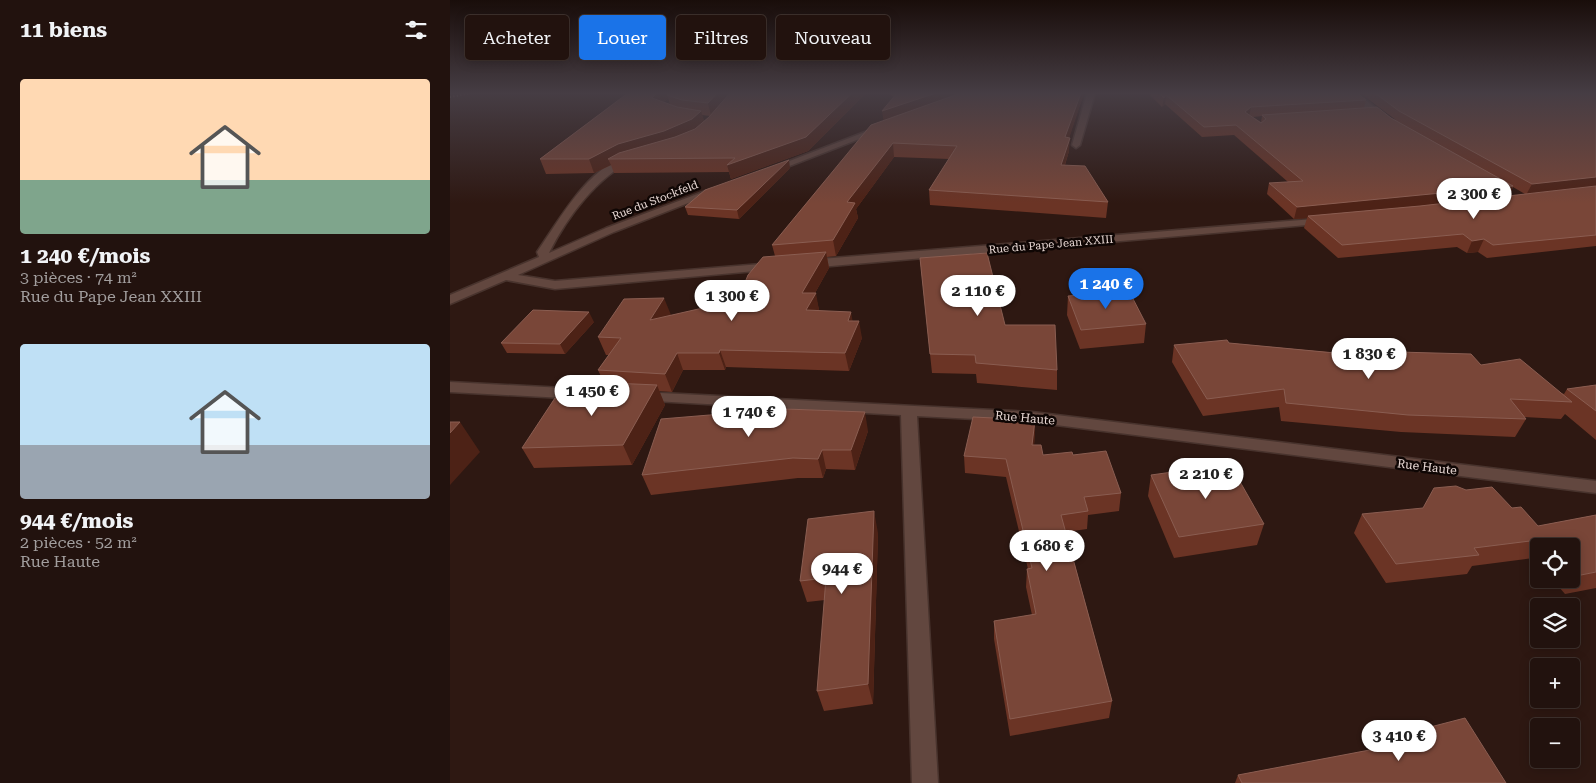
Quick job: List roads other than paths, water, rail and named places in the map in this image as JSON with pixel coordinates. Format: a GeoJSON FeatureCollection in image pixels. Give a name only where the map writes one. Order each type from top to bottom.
{"type":"FeatureCollection","features":[{"type":"Feature","properties":{"kind":"street"},"geometry":{"type":"LineString","coordinates":[[761,174],[881,130]]}},
{"type":"Feature","properties":{"kind":"street"},"geometry":{"type":"LineString","coordinates":[[1076,145],[1080,130]]}},
{"type":"Feature","properties":{"kind":"street"},"geometry":{"type":"LineString","coordinates":[[545,259],[542,252],[598,177],[616,164],[638,156]]}},
{"type":"Feature","properties":{"kind":"street","name":"Rue du Stockfeld"},"geometry":{"type":"LineString","coordinates":[[450,300],[627,224],[725,187]]}},
{"type":"Feature","properties":{"kind":"street","name":"Rue du Pape Jean XXIII"},"geometry":{"type":"LineString","coordinates":[[505,276],[555,285],[1341,220]]}},
{"type":"Feature","properties":{"kind":"street","name":"Rue Haute"},"geometry":{"type":"LineString","coordinates":[[450,388],[1032,417],[1596,487]]}},
{"type":"Feature","properties":{"kind":"street"},"geometry":{"type":"LineString","coordinates":[[909,411],[925,783]]}}]}
